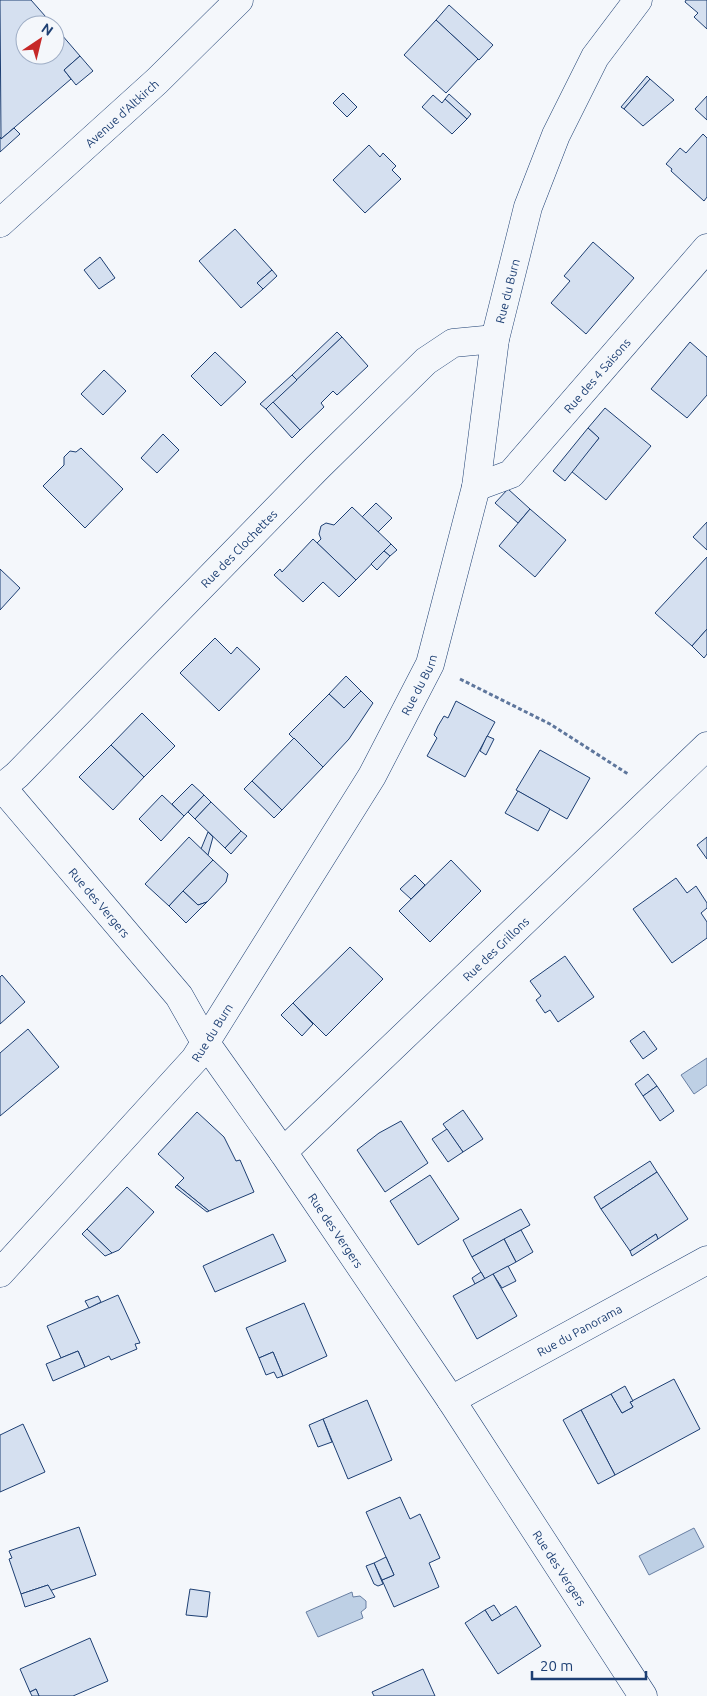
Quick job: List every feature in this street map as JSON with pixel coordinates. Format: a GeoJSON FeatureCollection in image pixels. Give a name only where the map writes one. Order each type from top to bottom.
{"type":"FeatureCollection","features":[{"type":"Feature","properties":{"kind":"street","name":"Avenue d'Altkirch"},"geometry":{"type":"LineString","coordinates":[[0,223],[157,81],[239,0]]}},
{"type":"Feature","properties":{"kind":"street","name":"Rue du Burn"},"geometry":{"type":"LineString","coordinates":[[0,1273],[195,1059],[372,776],[430,664],[476,487],[495,338],[528,207],[556,136],[595,58],[638,0]]}},
{"type":"Feature","properties":{"kind":"street","name":"Rue des 4 Saisons"},"geometry":{"type":"LineString","coordinates":[[476,487],[511,474],[707,248]]}},
{"type":"Feature","properties":{"kind":"street","name":"Rue des Clochettes"},"geometry":{"type":"LineString","coordinates":[[1,787],[17,775],[317,468],[426,361],[453,343],[495,338]]}},
{"type":"Feature","properties":{"kind":"street","name":"Rue des Grillons"},"geometry":{"type":"LineString","coordinates":[[283,1152],[707,746]]}},
{"type":"Feature","properties":{"kind":"street","name":"Rue des Vergers"},"geometry":{"type":"LineString","coordinates":[[1,787],[179,996],[205,1042],[283,1152],[451,1400],[643,1696]]}},
{"type":"Feature","properties":{"kind":"street","name":"Rue du Panorama"},"geometry":{"type":"LineString","coordinates":[[451,1400],[707,1260]]}},
{"type":"Feature","properties":{"kind":"path"},"geometry":{"type":"LineString","coordinates":[[430,664],[550,724],[658,794]]}},
{"type":"Feature","properties":{"kind":"water"},"geometry":{"type":"Polygon","coordinates":[[[707,1058],[707,1085],[694,1094],[681,1075],[707,1058]]]}},
{"type":"Feature","properties":{"kind":"water"},"geometry":{"type":"Polygon","coordinates":[[[694,1528],[704,1547],[649,1575],[639,1556],[694,1528]]]}},
{"type":"Feature","properties":{"kind":"water"},"geometry":{"type":"Polygon","coordinates":[[[352,1592],[353,1597],[360,1596],[366,1601],[366,1608],[361,1612],[363,1618],[318,1637],[306,1612],[352,1592]]]}},
{"type":"Feature","properties":{"kind":"building"},"geometry":{"type":"Polygon","coordinates":[[[0,0],[31,0],[44,15],[15,15],[15,65],[65,65],[65,39],[80,56],[64,70],[71,79],[1,139],[0,0]]]}},
{"type":"Feature","properties":{"kind":"building"},"geometry":{"type":"Polygon","coordinates":[[[686,0],[707,0],[707,29],[694,17],[698,13],[685,2],[686,0]]]}},
{"type":"Feature","properties":{"kind":"building"},"geometry":{"type":"Polygon","coordinates":[[[449,5],[493,45],[479,60],[436,20],[449,5]]]}},
{"type":"Feature","properties":{"kind":"building"},"geometry":{"type":"Polygon","coordinates":[[[436,20],[478,59],[446,93],[404,55],[436,20]]]}},
{"type":"Feature","properties":{"kind":"building"},"geometry":{"type":"Polygon","coordinates":[[[80,56],[93,71],[76,85],[64,70],[80,56]]]}},
{"type":"Feature","properties":{"kind":"building"},"geometry":{"type":"Polygon","coordinates":[[[647,76],[650,79],[624,109],[621,107],[647,76]]]}},
{"type":"Feature","properties":{"kind":"building"},"geometry":{"type":"Polygon","coordinates":[[[650,79],[674,100],[643,126],[624,109],[650,79]]]}},
{"type":"Feature","properties":{"kind":"building"},"geometry":{"type":"Polygon","coordinates":[[[343,93],[357,107],[347,117],[333,103],[343,93]]]}},
{"type":"Feature","properties":{"kind":"building"},"geometry":{"type":"Polygon","coordinates":[[[449,94],[471,114],[467,119],[445,99],[449,94]]]}},
{"type":"Feature","properties":{"kind":"building"},"geometry":{"type":"Polygon","coordinates":[[[433,95],[442,103],[445,99],[467,119],[452,134],[422,107],[433,95]]]}},
{"type":"Feature","properties":{"kind":"building"},"geometry":{"type":"Polygon","coordinates":[[[707,96],[707,120],[695,109],[707,96]]]}},
{"type":"Feature","properties":{"kind":"building"},"geometry":{"type":"Polygon","coordinates":[[[14,128],[20,134],[0,152],[0,137],[1,139],[14,128]]]}},
{"type":"Feature","properties":{"kind":"building"},"geometry":{"type":"Polygon","coordinates":[[[703,134],[707,138],[707,197],[704,201],[671,171],[672,169],[666,164],[680,148],[686,153],[703,134]]]}},
{"type":"Feature","properties":{"kind":"building"},"geometry":{"type":"Polygon","coordinates":[[[369,145],[380,157],[383,153],[396,166],[392,170],[401,179],[365,213],[333,180],[369,145]]]}},
{"type":"Feature","properties":{"kind":"building"},"geometry":{"type":"Polygon","coordinates":[[[235,229],[272,270],[257,283],[263,289],[241,308],[199,261],[235,229]]]}},
{"type":"Feature","properties":{"kind":"building"},"geometry":{"type":"Polygon","coordinates":[[[593,242],[634,278],[586,334],[551,303],[570,281],[564,276],[593,242]]]}},
{"type":"Feature","properties":{"kind":"building"},"geometry":{"type":"Polygon","coordinates":[[[100,257],[115,278],[99,289],[84,270],[100,257]]]}},
{"type":"Feature","properties":{"kind":"building"},"geometry":{"type":"Polygon","coordinates":[[[272,270],[277,276],[263,289],[257,283],[272,270]]]}},
{"type":"Feature","properties":{"kind":"building"},"geometry":{"type":"Polygon","coordinates":[[[337,332],[342,337],[297,380],[292,375],[337,332]]]}},
{"type":"Feature","properties":{"kind":"building"},"geometry":{"type":"Polygon","coordinates":[[[342,337],[368,366],[337,395],[333,391],[321,403],[324,407],[300,430],[273,402],[342,337]]]}},
{"type":"Feature","properties":{"kind":"building"},"geometry":{"type":"Polygon","coordinates":[[[690,342],[707,357],[707,395],[687,418],[651,389],[690,342]]]}},
{"type":"Feature","properties":{"kind":"building"},"geometry":{"type":"Polygon","coordinates":[[[215,352],[246,382],[221,406],[191,376],[215,352]]]}},
{"type":"Feature","properties":{"kind":"building"},"geometry":{"type":"Polygon","coordinates":[[[104,370],[126,391],[103,415],[81,394],[104,370]]]}},
{"type":"Feature","properties":{"kind":"building"},"geometry":{"type":"Polygon","coordinates":[[[292,375],[297,380],[266,409],[260,404],[292,375]]]}},
{"type":"Feature","properties":{"kind":"building"},"geometry":{"type":"Polygon","coordinates":[[[273,402],[300,430],[292,438],[266,409],[273,402]]]}},
{"type":"Feature","properties":{"kind":"building"},"geometry":{"type":"Polygon","coordinates":[[[605,408],[651,446],[606,500],[571,471],[599,438],[588,428],[605,408]]]}},
{"type":"Feature","properties":{"kind":"building"},"geometry":{"type":"Polygon","coordinates":[[[588,428],[599,438],[565,481],[553,471],[588,428]]]}},
{"type":"Feature","properties":{"kind":"building"},"geometry":{"type":"Polygon","coordinates":[[[163,434],[179,450],[157,473],[141,458],[163,434]]]}},
{"type":"Feature","properties":{"kind":"building"},"geometry":{"type":"Polygon","coordinates":[[[81,448],[123,489],[85,528],[43,486],[64,465],[64,457],[70,451],[76,452],[81,448]]]}},
{"type":"Feature","properties":{"kind":"building"},"geometry":{"type":"Polygon","coordinates":[[[508,489],[530,509],[518,523],[495,503],[508,489]]]}},
{"type":"Feature","properties":{"kind":"building"},"geometry":{"type":"Polygon","coordinates":[[[376,503],[392,518],[378,532],[362,517],[376,503]]]}},
{"type":"Feature","properties":{"kind":"building"},"geometry":{"type":"Polygon","coordinates":[[[352,507],[391,544],[356,580],[317,543],[321,539],[319,534],[321,526],[326,523],[334,525],[352,507]]]}},
{"type":"Feature","properties":{"kind":"building"},"geometry":{"type":"Polygon","coordinates":[[[530,509],[566,540],[535,577],[499,546],[530,509]]]}},
{"type":"Feature","properties":{"kind":"building"},"geometry":{"type":"Polygon","coordinates":[[[707,522],[707,550],[693,537],[707,522]]]}},
{"type":"Feature","properties":{"kind":"building"},"geometry":{"type":"Polygon","coordinates":[[[313,539],[356,580],[339,597],[323,582],[303,602],[274,575],[280,569],[282,572],[313,539]]]}},
{"type":"Feature","properties":{"kind":"building"},"geometry":{"type":"Polygon","coordinates":[[[391,544],[397,550],[390,556],[384,551],[391,544]]]}},
{"type":"Feature","properties":{"kind":"building"},"geometry":{"type":"Polygon","coordinates":[[[384,551],[390,556],[377,570],[371,564],[384,551]]]}},
{"type":"Feature","properties":{"kind":"building"},"geometry":{"type":"Polygon","coordinates":[[[707,557],[707,629],[692,646],[655,613],[707,557]]]}},
{"type":"Feature","properties":{"kind":"building"},"geometry":{"type":"Polygon","coordinates":[[[0,569],[20,588],[0,610],[0,569]]]}},
{"type":"Feature","properties":{"kind":"building"},"geometry":{"type":"Polygon","coordinates":[[[707,629],[707,654],[704,658],[692,646],[707,629]]]}},
{"type":"Feature","properties":{"kind":"building"},"geometry":{"type":"Polygon","coordinates":[[[215,638],[231,654],[237,647],[260,669],[219,711],[180,673],[215,638]]]}},
{"type":"Feature","properties":{"kind":"building"},"geometry":{"type":"Polygon","coordinates":[[[346,676],[361,691],[344,708],[329,694],[346,676]]]}},
{"type":"Feature","properties":{"kind":"building"},"geometry":{"type":"Polygon","coordinates":[[[361,691],[373,703],[349,739],[323,767],[289,734],[329,694],[344,708],[361,691]]]}},
{"type":"Feature","properties":{"kind":"building"},"geometry":{"type":"Polygon","coordinates":[[[456,701],[495,722],[465,777],[427,756],[437,738],[434,735],[438,726],[444,716],[448,718],[456,701]]]}},
{"type":"Feature","properties":{"kind":"building"},"geometry":{"type":"Polygon","coordinates":[[[142,713],[175,746],[144,777],[111,745],[142,713]]]}},
{"type":"Feature","properties":{"kind":"building"},"geometry":{"type":"Polygon","coordinates":[[[487,736],[494,739],[486,755],[480,751],[487,736]]]}},
{"type":"Feature","properties":{"kind":"building"},"geometry":{"type":"Polygon","coordinates":[[[294,738],[323,767],[282,810],[252,781],[294,738]]]}},
{"type":"Feature","properties":{"kind":"building"},"geometry":{"type":"Polygon","coordinates":[[[111,745],[144,777],[113,810],[79,777],[111,745]]]}},
{"type":"Feature","properties":{"kind":"building"},"geometry":{"type":"Polygon","coordinates":[[[540,750],[590,778],[567,819],[516,790],[540,750]]]}},
{"type":"Feature","properties":{"kind":"building"},"geometry":{"type":"Polygon","coordinates":[[[252,781],[282,810],[274,818],[244,789],[252,781]]]}},
{"type":"Feature","properties":{"kind":"building"},"geometry":{"type":"Polygon","coordinates":[[[192,784],[204,795],[184,816],[172,804],[192,784]]]}},
{"type":"Feature","properties":{"kind":"building"},"geometry":{"type":"Polygon","coordinates":[[[518,791],[550,809],[538,831],[505,813],[518,791]]]}},
{"type":"Feature","properties":{"kind":"building"},"geometry":{"type":"Polygon","coordinates":[[[162,795],[184,816],[161,841],[139,819],[162,795]]]}},
{"type":"Feature","properties":{"kind":"building"},"geometry":{"type":"Polygon","coordinates":[[[204,795],[211,802],[195,819],[188,812],[204,795]]]}},
{"type":"Feature","properties":{"kind":"building"},"geometry":{"type":"Polygon","coordinates":[[[211,802],[241,831],[225,848],[195,819],[211,802]]]}},
{"type":"Feature","properties":{"kind":"building"},"geometry":{"type":"Polygon","coordinates":[[[241,831],[247,836],[231,854],[225,848],[241,831]]]}},
{"type":"Feature","properties":{"kind":"building"},"geometry":{"type":"Polygon","coordinates":[[[208,832],[213,837],[208,855],[201,849],[208,832]]]}},
{"type":"Feature","properties":{"kind":"building"},"geometry":{"type":"Polygon","coordinates":[[[189,837],[213,860],[169,906],[145,884],[189,837]]]}},
{"type":"Feature","properties":{"kind":"building"},"geometry":{"type":"Polygon","coordinates":[[[707,837],[707,859],[697,845],[707,837]]]}},
{"type":"Feature","properties":{"kind":"building"},"geometry":{"type":"Polygon","coordinates":[[[213,860],[228,874],[226,882],[207,902],[198,905],[183,891],[213,860]]]}},
{"type":"Feature","properties":{"kind":"building"},"geometry":{"type":"Polygon","coordinates":[[[451,860],[481,891],[430,942],[399,911],[451,860]]]}},
{"type":"Feature","properties":{"kind":"building"},"geometry":{"type":"Polygon","coordinates":[[[415,875],[425,885],[411,899],[400,889],[415,875]]]}},
{"type":"Feature","properties":{"kind":"building"},"geometry":{"type":"Polygon","coordinates":[[[676,878],[687,893],[696,886],[707,903],[707,908],[701,913],[707,922],[707,938],[672,963],[633,909],[676,878]]]}},
{"type":"Feature","properties":{"kind":"building"},"geometry":{"type":"Polygon","coordinates":[[[183,891],[198,905],[207,902],[186,923],[169,906],[183,891]]]}},
{"type":"Feature","properties":{"kind":"building"},"geometry":{"type":"Polygon","coordinates":[[[350,947],[383,979],[326,1036],[293,1003],[350,947]]]}},
{"type":"Feature","properties":{"kind":"building"},"geometry":{"type":"Polygon","coordinates":[[[565,956],[594,997],[558,1022],[550,1010],[545,1013],[536,1000],[541,996],[530,981],[565,956]]]}},
{"type":"Feature","properties":{"kind":"building"},"geometry":{"type":"Polygon","coordinates":[[[2,975],[25,1002],[0,1024],[0,977],[2,975]]]}},
{"type":"Feature","properties":{"kind":"building"},"geometry":{"type":"Polygon","coordinates":[[[293,1003],[313,1024],[302,1036],[281,1015],[293,1003]]]}},
{"type":"Feature","properties":{"kind":"building"},"geometry":{"type":"Polygon","coordinates":[[[28,1029],[59,1067],[0,1116],[0,1053],[28,1029]]]}},
{"type":"Feature","properties":{"kind":"building"},"geometry":{"type":"Polygon","coordinates":[[[644,1031],[657,1049],[643,1059],[630,1041],[644,1031]]]}},
{"type":"Feature","properties":{"kind":"building"},"geometry":{"type":"Polygon","coordinates":[[[648,1074],[657,1086],[643,1096],[635,1084],[648,1074]]]}},
{"type":"Feature","properties":{"kind":"building"},"geometry":{"type":"Polygon","coordinates":[[[657,1086],[674,1111],[660,1121],[643,1096],[657,1086]]]}},
{"type":"Feature","properties":{"kind":"building"},"geometry":{"type":"Polygon","coordinates":[[[463,1110],[483,1139],[463,1152],[443,1124],[463,1110]]]}},
{"type":"Feature","properties":{"kind":"building"},"geometry":{"type":"Polygon","coordinates":[[[197,1112],[224,1137],[236,1161],[240,1160],[254,1192],[209,1211],[177,1185],[184,1178],[158,1154],[197,1112]]]}},
{"type":"Feature","properties":{"kind":"building"},"geometry":{"type":"Polygon","coordinates":[[[401,1121],[428,1163],[385,1192],[357,1150],[379,1133],[401,1121]]]}},
{"type":"Feature","properties":{"kind":"building"},"geometry":{"type":"Polygon","coordinates":[[[447,1129],[463,1152],[448,1162],[432,1139],[447,1129]]]}},
{"type":"Feature","properties":{"kind":"building"},"geometry":{"type":"Polygon","coordinates":[[[650,1161],[657,1172],[601,1209],[594,1197],[650,1161]]]}},
{"type":"Feature","properties":{"kind":"building"},"geometry":{"type":"Polygon","coordinates":[[[657,1172],[688,1219],[658,1239],[656,1234],[630,1251],[601,1209],[657,1172]]]}},
{"type":"Feature","properties":{"kind":"building"},"geometry":{"type":"Polygon","coordinates":[[[430,1175],[459,1219],[418,1245],[390,1201],[430,1175]]]}},
{"type":"Feature","properties":{"kind":"building"},"geometry":{"type":"Polygon","coordinates":[[[177,1185],[209,1211],[207,1212],[175,1187],[177,1185]]]}},
{"type":"Feature","properties":{"kind":"building"},"geometry":{"type":"Polygon","coordinates":[[[127,1187],[154,1212],[119,1250],[112,1253],[87,1229],[127,1187]]]}},
{"type":"Feature","properties":{"kind":"building"},"geometry":{"type":"Polygon","coordinates":[[[521,1209],[530,1225],[472,1257],[463,1240],[521,1209]]]}},
{"type":"Feature","properties":{"kind":"building"},"geometry":{"type":"Polygon","coordinates":[[[87,1229],[112,1253],[105,1256],[82,1234],[87,1229]]]}},
{"type":"Feature","properties":{"kind":"building"},"geometry":{"type":"Polygon","coordinates":[[[521,1230],[533,1252],[516,1262],[504,1239],[521,1230]]]}},
{"type":"Feature","properties":{"kind":"building"},"geometry":{"type":"Polygon","coordinates":[[[273,1234],[286,1261],[215,1292],[203,1266],[273,1234]]]}},
{"type":"Feature","properties":{"kind":"building"},"geometry":{"type":"Polygon","coordinates":[[[656,1234],[658,1239],[632,1256],[630,1251],[656,1234]]]}},
{"type":"Feature","properties":{"kind":"building"},"geometry":{"type":"Polygon","coordinates":[[[504,1239],[516,1262],[485,1279],[472,1257],[504,1239]]]}},
{"type":"Feature","properties":{"kind":"building"},"geometry":{"type":"Polygon","coordinates":[[[508,1266],[516,1281],[502,1288],[493,1274],[508,1266]]]}},
{"type":"Feature","properties":{"kind":"building"},"geometry":{"type":"Polygon","coordinates":[[[481,1272],[485,1279],[475,1284],[472,1278],[481,1272]]]}},
{"type":"Feature","properties":{"kind":"building"},"geometry":{"type":"Polygon","coordinates":[[[493,1274],[517,1316],[477,1339],[453,1296],[493,1274]]]}},
{"type":"Feature","properties":{"kind":"building"},"geometry":{"type":"Polygon","coordinates":[[[118,1295],[140,1343],[135,1344],[137,1349],[111,1360],[109,1356],[85,1367],[78,1351],[61,1358],[47,1326],[118,1295]]]}},
{"type":"Feature","properties":{"kind":"building"},"geometry":{"type":"Polygon","coordinates":[[[98,1296],[101,1302],[89,1308],[85,1301],[98,1296]]]}},
{"type":"Feature","properties":{"kind":"building"},"geometry":{"type":"Polygon","coordinates":[[[304,1303],[327,1356],[283,1376],[273,1352],[259,1358],[246,1328],[304,1303]]]}},
{"type":"Feature","properties":{"kind":"building"},"geometry":{"type":"Polygon","coordinates":[[[78,1351],[85,1367],[53,1381],[46,1364],[78,1351]]]}},
{"type":"Feature","properties":{"kind":"building"},"geometry":{"type":"Polygon","coordinates":[[[273,1352],[283,1376],[277,1378],[274,1372],[266,1375],[259,1358],[273,1352]]]}},
{"type":"Feature","properties":{"kind":"building"},"geometry":{"type":"Polygon","coordinates":[[[674,1379],[700,1429],[615,1475],[581,1410],[611,1394],[622,1413],[633,1407],[630,1402],[674,1379]]]}},
{"type":"Feature","properties":{"kind":"building"},"geometry":{"type":"Polygon","coordinates":[[[625,1386],[633,1401],[630,1402],[633,1407],[622,1413],[611,1394],[625,1386]]]}},
{"type":"Feature","properties":{"kind":"building"},"geometry":{"type":"Polygon","coordinates":[[[367,1400],[392,1460],[348,1479],[323,1419],[367,1400]]]}},
{"type":"Feature","properties":{"kind":"building"},"geometry":{"type":"Polygon","coordinates":[[[581,1410],[615,1475],[598,1484],[563,1420],[581,1410]]]}},
{"type":"Feature","properties":{"kind":"building"},"geometry":{"type":"Polygon","coordinates":[[[323,1419],[332,1442],[318,1447],[309,1425],[323,1419]]]}},
{"type":"Feature","properties":{"kind":"building"},"geometry":{"type":"Polygon","coordinates":[[[23,1424],[45,1472],[0,1492],[0,1435],[23,1424]]]}},
{"type":"Feature","properties":{"kind":"building"},"geometry":{"type":"Polygon","coordinates":[[[400,1497],[410,1519],[420,1514],[440,1558],[429,1563],[439,1587],[394,1607],[382,1580],[394,1575],[366,1512],[400,1497]]]}},
{"type":"Feature","properties":{"kind":"building"},"geometry":{"type":"Polygon","coordinates":[[[79,1527],[96,1575],[49,1591],[48,1585],[21,1594],[9,1559],[12,1558],[9,1551],[79,1527]]]}},
{"type":"Feature","properties":{"kind":"building"},"geometry":{"type":"Polygon","coordinates":[[[386,1557],[394,1575],[382,1580],[374,1563],[386,1557]]]}},
{"type":"Feature","properties":{"kind":"building"},"geometry":{"type":"Polygon","coordinates":[[[374,1563],[383,1584],[378,1586],[374,1584],[366,1566],[374,1563]]]}},
{"type":"Feature","properties":{"kind":"building"},"geometry":{"type":"Polygon","coordinates":[[[48,1585],[55,1597],[25,1607],[21,1594],[48,1585]]]}},
{"type":"Feature","properties":{"kind":"building"},"geometry":{"type":"Polygon","coordinates":[[[190,1589],[210,1592],[207,1617],[186,1615],[190,1589]]]}},
{"type":"Feature","properties":{"kind":"building"},"geometry":{"type":"Polygon","coordinates":[[[494,1605],[501,1616],[492,1621],[485,1610],[494,1605]]]}},
{"type":"Feature","properties":{"kind":"building"},"geometry":{"type":"Polygon","coordinates":[[[516,1606],[541,1646],[498,1674],[465,1623],[485,1610],[492,1621],[516,1606]]]}},
{"type":"Feature","properties":{"kind":"building"},"geometry":{"type":"Polygon","coordinates":[[[90,1638],[108,1681],[73,1696],[39,1696],[36,1689],[30,1692],[20,1669],[90,1638]]]}},
{"type":"Feature","properties":{"kind":"building"},"geometry":{"type":"Polygon","coordinates":[[[423,1669],[435,1696],[374,1696],[372,1692],[423,1669]]]}},
{"type":"Feature","properties":{"kind":"building"},"geometry":{"type":"Polygon","coordinates":[[[36,1689],[39,1696],[32,1696],[30,1692],[36,1689]]]}}]}
